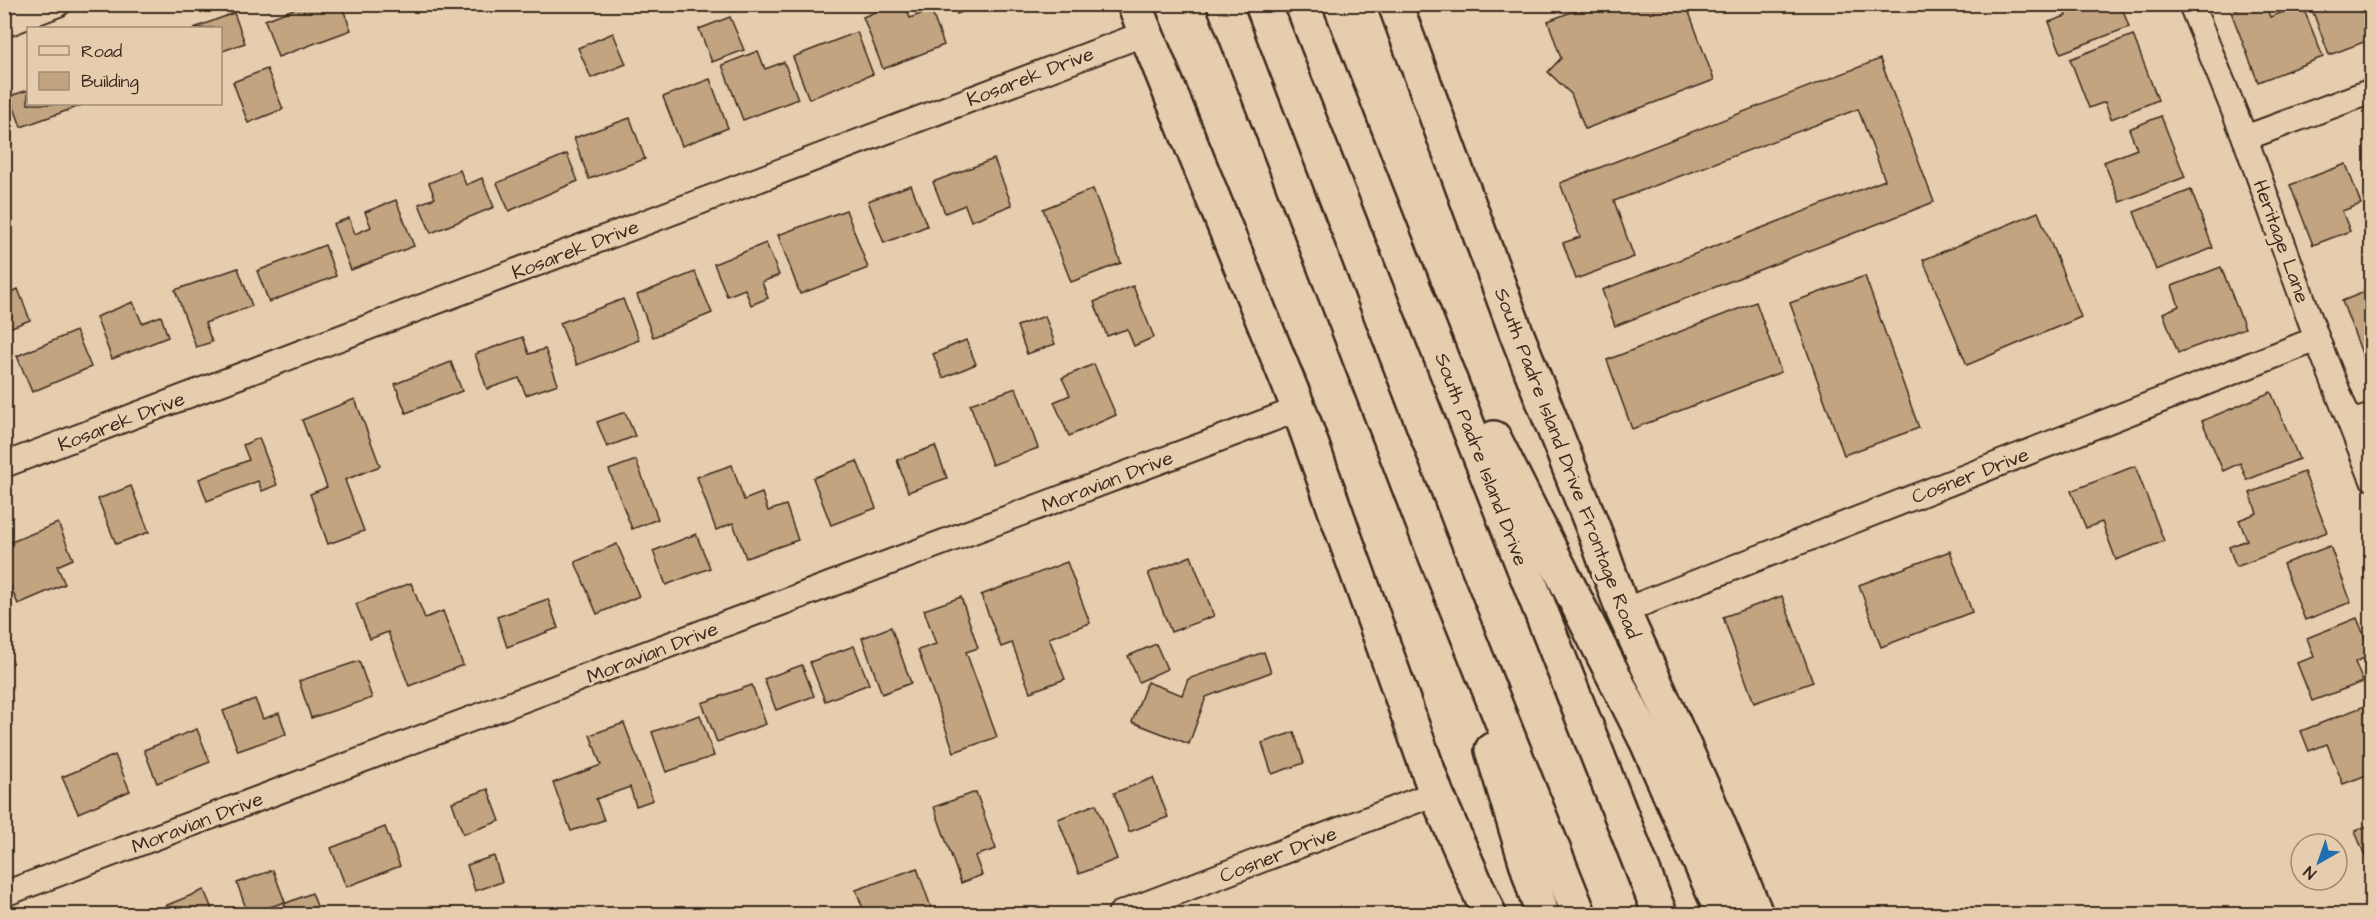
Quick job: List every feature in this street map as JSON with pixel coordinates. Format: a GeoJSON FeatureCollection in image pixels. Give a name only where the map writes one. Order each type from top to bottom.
{"type":"FeatureCollection","features":[{"type":"Feature","properties":{"kind":"main road"},"geometry":{"type":"LineString","coordinates":[[1224,4],[1429,539],[1579,915]]}},
{"type":"Feature","properties":{"kind":"main road","name":"South Padre Island Drive"},"geometry":{"type":"LineString","coordinates":[[1302,4],[1660,915]]}},
{"type":"Feature","properties":{"kind":"main road","name":"South Padre Island Drive Frontage Road"},"geometry":{"type":"LineString","coordinates":[[1395,4],[1516,332],[1597,538],[1623,611],[1706,795],[1756,915]]}},
{"type":"Feature","properties":{"kind":"main road"},"geometry":{"type":"LineString","coordinates":[[1140,19],[1299,409],[1436,793],[1488,915]]}},
{"type":"Feature","properties":{"kind":"main road"},"geometry":{"type":"LineString","coordinates":[[1402,256],[1647,742],[1724,915]]}},
{"type":"Feature","properties":{"kind":"main road"},"geometry":{"type":"LineString","coordinates":[[1429,539],[1542,915]]}},
{"type":"Feature","properties":{"kind":"street"},"geometry":{"type":"LineString","coordinates":[[4,25],[58,4]]}},
{"type":"Feature","properties":{"kind":"street","name":"Heritage Lane"},"geometry":{"type":"LineString","coordinates":[[2191,4],[2245,138],[2317,339],[2361,419],[2372,478]]}},
{"type":"Feature","properties":{"kind":"street","name":"Kosarek Drive"},"geometry":{"type":"LineString","coordinates":[[4,465],[1140,19]]}},
{"type":"Feature","properties":{"kind":"street"},"geometry":{"type":"LineString","coordinates":[[2245,138],[2372,91]]}},
{"type":"Feature","properties":{"kind":"street","name":"Cosner Drive"},"geometry":{"type":"LineString","coordinates":[[1623,611],[2317,339]]}},
{"type":"Feature","properties":{"kind":"street","name":"Moravian Drive"},"geometry":{"type":"LineString","coordinates":[[4,894],[1299,409]]}},
{"type":"Feature","properties":{"kind":"street","name":"Cosner Drive"},"geometry":{"type":"LineString","coordinates":[[1120,915],[1436,793]]}},
{"type":"Feature","properties":{"kind":"building"},"geometry":{"type":"Polygon","coordinates":[[[307,4],[341,4],[351,30],[278,57],[265,20],[307,4]]]}},
{"type":"Feature","properties":{"kind":"building"},"geometry":{"type":"Polygon","coordinates":[[[895,4],[905,4],[910,18],[931,10],[944,45],[883,69],[863,17],[895,4]]]}},
{"type":"Feature","properties":{"kind":"building"},"geometry":{"type":"Polygon","coordinates":[[[954,4],[982,4],[957,14],[954,4]]]}},
{"type":"Feature","properties":{"kind":"building"},"geometry":{"type":"Polygon","coordinates":[[[1592,4],[1686,4],[1714,80],[1585,129],[1571,94],[1548,72],[1561,58],[1548,21],[1592,4]]]}},
{"type":"Feature","properties":{"kind":"building"},"geometry":{"type":"Polygon","coordinates":[[[2062,4],[2121,4],[2129,27],[2061,53],[2049,22],[2066,16],[2062,4]]]}},
{"type":"Feature","properties":{"kind":"building"},"geometry":{"type":"Polygon","coordinates":[[[2250,4],[2265,4],[2270,17],[2302,5],[2323,57],[2258,82],[2231,12],[2250,4]]]}},
{"type":"Feature","properties":{"kind":"building"},"geometry":{"type":"Polygon","coordinates":[[[2310,4],[2372,4],[2372,39],[2329,55],[2310,4]]]}},
{"type":"Feature","properties":{"kind":"building"},"geometry":{"type":"Polygon","coordinates":[[[234,13],[245,43],[222,51],[222,27],[197,27],[234,13]]]}},
{"type":"Feature","properties":{"kind":"building"},"geometry":{"type":"Polygon","coordinates":[[[730,17],[744,50],[712,62],[699,29],[730,17]]]}},
{"type":"Feature","properties":{"kind":"building"},"geometry":{"type":"Polygon","coordinates":[[[857,32],[873,74],[809,99],[793,57],[857,32]]]}},
{"type":"Feature","properties":{"kind":"building"},"geometry":{"type":"Polygon","coordinates":[[[613,33],[626,64],[591,78],[578,48],[613,33]]]}},
{"type":"Feature","properties":{"kind":"building"},"geometry":{"type":"Polygon","coordinates":[[[2133,35],[2158,100],[2111,119],[2105,102],[2089,108],[2070,59],[2133,35]]]}},
{"type":"Feature","properties":{"kind":"building"},"geometry":{"type":"Polygon","coordinates":[[[758,51],[765,69],[784,62],[798,99],[743,120],[722,65],[758,51]]]}},
{"type":"Feature","properties":{"kind":"building"},"geometry":{"type":"Polygon","coordinates":[[[1880,59],[1934,202],[1615,326],[1602,290],[1885,180],[1858,109],[1614,201],[1634,257],[1576,279],[1563,243],[1580,237],[1560,183],[1880,59]]]}},
{"type":"Feature","properties":{"kind":"building"},"geometry":{"type":"Polygon","coordinates":[[[267,69],[283,109],[248,123],[233,82],[267,69]]]}},
{"type":"Feature","properties":{"kind":"building"},"geometry":{"type":"Polygon","coordinates":[[[710,79],[728,128],[682,146],[663,97],[710,79]]]}},
{"type":"Feature","properties":{"kind":"building"},"geometry":{"type":"Polygon","coordinates":[[[27,90],[27,105],[80,106],[21,127],[10,96],[27,90]]]}},
{"type":"Feature","properties":{"kind":"building"},"geometry":{"type":"Polygon","coordinates":[[[2161,116],[2185,177],[2120,202],[2104,162],[2137,149],[2129,129],[2161,116]]]}},
{"type":"Feature","properties":{"kind":"building"},"geometry":{"type":"Polygon","coordinates":[[[630,118],[645,159],[589,179],[574,138],[630,118]]]}},
{"type":"Feature","properties":{"kind":"building"},"geometry":{"type":"Polygon","coordinates":[[[567,154],[578,181],[509,211],[497,183],[567,154]]]}},
{"type":"Feature","properties":{"kind":"building"},"geometry":{"type":"Polygon","coordinates":[[[994,159],[1012,205],[971,221],[965,205],[945,213],[933,182],[994,159]]]}},
{"type":"Feature","properties":{"kind":"building"},"geometry":{"type":"Polygon","coordinates":[[[2346,164],[2361,204],[2342,211],[2350,231],[2313,245],[2290,185],[2346,164]]]}},
{"type":"Feature","properties":{"kind":"building"},"geometry":{"type":"Polygon","coordinates":[[[460,170],[466,185],[482,178],[494,207],[431,233],[419,204],[435,198],[429,183],[460,170]]]}},
{"type":"Feature","properties":{"kind":"building"},"geometry":{"type":"Polygon","coordinates":[[[911,185],[927,226],[884,243],[868,201],[911,185]]]}},
{"type":"Feature","properties":{"kind":"building"},"geometry":{"type":"Polygon","coordinates":[[[1093,189],[1121,263],[1071,282],[1043,209],[1093,189]]]}},
{"type":"Feature","properties":{"kind":"building"},"geometry":{"type":"Polygon","coordinates":[[[2191,190],[2213,248],[2156,270],[2134,212],[2191,190]]]}},
{"type":"Feature","properties":{"kind":"building"},"geometry":{"type":"Polygon","coordinates":[[[396,200],[414,246],[351,270],[333,224],[349,218],[355,234],[371,227],[365,212],[396,200]]]}},
{"type":"Feature","properties":{"kind":"building"},"geometry":{"type":"Polygon","coordinates":[[[846,210],[868,268],[800,294],[778,235],[846,210]]]}},
{"type":"Feature","properties":{"kind":"building"},"geometry":{"type":"Polygon","coordinates":[[[2038,212],[2081,317],[1967,365],[1923,260],[2038,212]]]}},
{"type":"Feature","properties":{"kind":"building"},"geometry":{"type":"Polygon","coordinates":[[[766,243],[779,275],[762,282],[768,298],[751,305],[745,289],[727,296],[714,264],[766,243]]]}},
{"type":"Feature","properties":{"kind":"building"},"geometry":{"type":"Polygon","coordinates":[[[325,245],[336,276],[269,302],[257,271],[325,245]]]}},
{"type":"Feature","properties":{"kind":"building"},"geometry":{"type":"Polygon","coordinates":[[[2221,267],[2245,328],[2178,353],[2163,313],[2179,306],[2172,286],[2221,267]]]}},
{"type":"Feature","properties":{"kind":"building"},"geometry":{"type":"Polygon","coordinates":[[[238,268],[252,306],[205,323],[212,342],[196,347],[175,290],[238,268]]]}},
{"type":"Feature","properties":{"kind":"building"},"geometry":{"type":"Polygon","coordinates":[[[695,272],[712,313],[653,337],[637,295],[695,272]]]}},
{"type":"Feature","properties":{"kind":"building"},"geometry":{"type":"Polygon","coordinates":[[[1865,276],[1919,428],[1844,455],[1790,303],[1865,276]]]}},
{"type":"Feature","properties":{"kind":"building"},"geometry":{"type":"Polygon","coordinates":[[[1133,286],[1154,337],[1134,346],[1127,329],[1107,336],[1094,302],[1133,286]]]}},
{"type":"Feature","properties":{"kind":"building"},"geometry":{"type":"Polygon","coordinates":[[[18,289],[30,320],[4,330],[4,295],[18,289]]]}},
{"type":"Feature","properties":{"kind":"building"},"geometry":{"type":"Polygon","coordinates":[[[2372,289],[2372,371],[2369,372],[2342,301],[2372,289]]]}},
{"type":"Feature","properties":{"kind":"building"},"geometry":{"type":"Polygon","coordinates":[[[623,299],[639,340],[577,365],[560,323],[623,299]]]}},
{"type":"Feature","properties":{"kind":"building"},"geometry":{"type":"Polygon","coordinates":[[[133,302],[142,323],[161,316],[168,337],[112,359],[96,317],[133,302]]]}},
{"type":"Feature","properties":{"kind":"building"},"geometry":{"type":"Polygon","coordinates":[[[1756,302],[1781,372],[1632,429],[1607,360],[1756,302]]]}},
{"type":"Feature","properties":{"kind":"building"},"geometry":{"type":"Polygon","coordinates":[[[1045,316],[1055,344],[1027,354],[1017,326],[1045,316]]]}},
{"type":"Feature","properties":{"kind":"building"},"geometry":{"type":"Polygon","coordinates":[[[76,331],[91,367],[32,392],[17,356],[76,331]]]}},
{"type":"Feature","properties":{"kind":"building"},"geometry":{"type":"Polygon","coordinates":[[[523,337],[529,354],[545,349],[558,384],[526,395],[519,378],[487,389],[475,354],[523,337]]]}},
{"type":"Feature","properties":{"kind":"building"},"geometry":{"type":"Polygon","coordinates":[[[966,340],[976,364],[943,378],[933,354],[966,340]]]}},
{"type":"Feature","properties":{"kind":"building"},"geometry":{"type":"Polygon","coordinates":[[[451,362],[462,391],[406,413],[395,384],[451,362]]]}},
{"type":"Feature","properties":{"kind":"building"},"geometry":{"type":"Polygon","coordinates":[[[1094,364],[1116,415],[1069,436],[1054,402],[1070,395],[1062,378],[1094,364]]]}},
{"type":"Feature","properties":{"kind":"building"},"geometry":{"type":"Polygon","coordinates":[[[1016,388],[1038,448],[992,465],[970,404],[1016,388]]]}},
{"type":"Feature","properties":{"kind":"building"},"geometry":{"type":"Polygon","coordinates":[[[2271,392],[2299,459],[2247,480],[2240,463],[2223,471],[2202,421],[2271,392]]]}},
{"type":"Feature","properties":{"kind":"building"},"geometry":{"type":"Polygon","coordinates":[[[355,399],[380,466],[345,480],[364,531],[328,544],[310,494],[327,487],[302,420],[355,399]]]}},
{"type":"Feature","properties":{"kind":"building"},"geometry":{"type":"Polygon","coordinates":[[[625,412],[635,436],[607,447],[597,422],[625,412]]]}},
{"type":"Feature","properties":{"kind":"building"},"geometry":{"type":"Polygon","coordinates":[[[259,438],[277,485],[262,491],[258,481],[207,501],[199,479],[249,460],[243,445],[259,438]]]}},
{"type":"Feature","properties":{"kind":"building"},"geometry":{"type":"Polygon","coordinates":[[[935,446],[947,478],[908,492],[897,460],[935,446]]]}},
{"type":"Feature","properties":{"kind":"building"},"geometry":{"type":"Polygon","coordinates":[[[636,460],[658,519],[632,529],[609,470],[636,460]]]}},
{"type":"Feature","properties":{"kind":"building"},"geometry":{"type":"Polygon","coordinates":[[[857,461],[876,508],[831,525],[813,478],[857,461]]]}},
{"type":"Feature","properties":{"kind":"building"},"geometry":{"type":"Polygon","coordinates":[[[732,465],[744,500],[762,493],[768,511],[786,505],[798,540],[746,558],[733,523],[716,530],[697,477],[732,465]]]}},
{"type":"Feature","properties":{"kind":"building"},"geometry":{"type":"Polygon","coordinates":[[[2135,466],[2164,541],[2116,560],[2102,522],[2086,528],[2071,491],[2135,466]]]}},
{"type":"Feature","properties":{"kind":"building"},"geometry":{"type":"Polygon","coordinates":[[[2304,472],[2327,532],[2236,567],[2229,547],[2247,540],[2239,520],[2257,513],[2250,493],[2304,472]]]}},
{"type":"Feature","properties":{"kind":"building"},"geometry":{"type":"Polygon","coordinates":[[[131,486],[149,532],[116,544],[98,499],[131,486]]]}},
{"type":"Feature","properties":{"kind":"building"},"geometry":{"type":"Polygon","coordinates":[[[58,523],[73,559],[57,566],[65,584],[18,604],[4,572],[4,545],[58,523]]]}},
{"type":"Feature","properties":{"kind":"building"},"geometry":{"type":"Polygon","coordinates":[[[696,534],[710,568],[666,585],[653,551],[696,534]]]}},
{"type":"Feature","properties":{"kind":"building"},"geometry":{"type":"Polygon","coordinates":[[[617,544],[639,596],[597,614],[575,562],[617,544]]]}},
{"type":"Feature","properties":{"kind":"building"},"geometry":{"type":"Polygon","coordinates":[[[2330,546],[2351,602],[2305,620],[2283,564],[2330,546]]]}},
{"type":"Feature","properties":{"kind":"building"},"geometry":{"type":"Polygon","coordinates":[[[1950,551],[1972,612],[1881,647],[1859,585],[1950,551]]]}},
{"type":"Feature","properties":{"kind":"building"},"geometry":{"type":"Polygon","coordinates":[[[1191,556],[1214,616],[1171,632],[1148,573],[1191,556]]]}},
{"type":"Feature","properties":{"kind":"building"},"geometry":{"type":"Polygon","coordinates":[[[1067,562],[1090,623],[1049,638],[1065,679],[1030,692],[1012,643],[1001,647],[981,595],[1067,562]]]}},
{"type":"Feature","properties":{"kind":"building"},"geometry":{"type":"Polygon","coordinates":[[[411,583],[425,618],[443,611],[463,665],[409,686],[388,632],[370,639],[356,604],[411,583]]]}},
{"type":"Feature","properties":{"kind":"building"},"geometry":{"type":"Polygon","coordinates":[[[1782,596],[1813,682],[1754,703],[1723,617],[1782,596]]]}},
{"type":"Feature","properties":{"kind":"building"},"geometry":{"type":"Polygon","coordinates":[[[961,597],[978,648],[966,652],[997,737],[954,752],[918,650],[936,644],[924,610],[961,597]]]}},
{"type":"Feature","properties":{"kind":"building"},"geometry":{"type":"Polygon","coordinates":[[[548,599],[558,628],[507,647],[497,617],[548,599]]]}},
{"type":"Feature","properties":{"kind":"building"},"geometry":{"type":"Polygon","coordinates":[[[2357,618],[2372,655],[2355,662],[2363,682],[2312,701],[2297,663],[2314,657],[2307,638],[2357,618]]]}},
{"type":"Feature","properties":{"kind":"building"},"geometry":{"type":"Polygon","coordinates":[[[891,627],[911,683],[882,694],[862,638],[891,627]]]}},
{"type":"Feature","properties":{"kind":"building"},"geometry":{"type":"Polygon","coordinates":[[[1156,644],[1167,669],[1139,682],[1128,656],[1156,644]]]}},
{"type":"Feature","properties":{"kind":"building"},"geometry":{"type":"Polygon","coordinates":[[[854,646],[869,684],[825,701],[810,662],[854,646]]]}},
{"type":"Feature","properties":{"kind":"building"},"geometry":{"type":"Polygon","coordinates":[[[1264,652],[1271,672],[1206,697],[1189,744],[1132,722],[1147,682],[1182,695],[1188,679],[1264,652]]]}},
{"type":"Feature","properties":{"kind":"building"},"geometry":{"type":"Polygon","coordinates":[[[359,661],[372,698],[311,718],[299,681],[359,661]]]}},
{"type":"Feature","properties":{"kind":"building"},"geometry":{"type":"Polygon","coordinates":[[[802,665],[814,696],[776,710],[764,679],[802,665]]]}},
{"type":"Feature","properties":{"kind":"building"},"geometry":{"type":"Polygon","coordinates":[[[752,685],[766,724],[717,742],[702,703],[752,685]]]}},
{"type":"Feature","properties":{"kind":"building"},"geometry":{"type":"Polygon","coordinates":[[[255,699],[263,719],[279,713],[286,734],[238,751],[223,711],[255,699]]]}},
{"type":"Feature","properties":{"kind":"building"},"geometry":{"type":"Polygon","coordinates":[[[2372,703],[2372,773],[2343,784],[2327,744],[2309,751],[2301,731],[2372,703]]]}},
{"type":"Feature","properties":{"kind":"building"},"geometry":{"type":"Polygon","coordinates":[[[700,715],[714,756],[666,772],[652,732],[700,715]]]}},
{"type":"Feature","properties":{"kind":"building"},"geometry":{"type":"Polygon","coordinates":[[[624,723],[653,800],[636,806],[630,787],[596,799],[604,820],[571,831],[553,783],[601,765],[590,735],[624,723]]]}},
{"type":"Feature","properties":{"kind":"building"},"geometry":{"type":"Polygon","coordinates":[[[197,729],[210,762],[157,783],[144,750],[197,729]]]}},
{"type":"Feature","properties":{"kind":"building"},"geometry":{"type":"Polygon","coordinates":[[[1294,732],[1304,763],[1272,774],[1262,743],[1294,732]]]}},
{"type":"Feature","properties":{"kind":"building"},"geometry":{"type":"Polygon","coordinates":[[[115,755],[130,791],[78,813],[62,777],[115,755]]]}},
{"type":"Feature","properties":{"kind":"building"},"geometry":{"type":"Polygon","coordinates":[[[1153,778],[1168,817],[1129,832],[1114,793],[1153,778]]]}},
{"type":"Feature","properties":{"kind":"building"},"geometry":{"type":"Polygon","coordinates":[[[488,789],[500,821],[463,834],[452,802],[488,789]]]}},
{"type":"Feature","properties":{"kind":"building"},"geometry":{"type":"Polygon","coordinates":[[[976,792],[996,849],[975,856],[982,875],[961,883],[934,807],[976,792]]]}},
{"type":"Feature","properties":{"kind":"building"},"geometry":{"type":"Polygon","coordinates":[[[1096,804],[1117,859],[1079,874],[1058,819],[1096,804]]]}},
{"type":"Feature","properties":{"kind":"building"},"geometry":{"type":"Polygon","coordinates":[[[2372,824],[2372,859],[2367,861],[2355,831],[2372,824]]]}},
{"type":"Feature","properties":{"kind":"building"},"geometry":{"type":"Polygon","coordinates":[[[385,827],[400,866],[346,887],[331,848],[385,827]]]}},
{"type":"Feature","properties":{"kind":"building"},"geometry":{"type":"Polygon","coordinates":[[[494,856],[502,882],[475,891],[467,865],[494,856]]]}},
{"type":"Feature","properties":{"kind":"building"},"geometry":{"type":"Polygon","coordinates":[[[917,868],[932,910],[920,914],[865,914],[856,890],[917,868]]]}},
{"type":"Feature","properties":{"kind":"building"},"geometry":{"type":"Polygon","coordinates":[[[273,870],[285,902],[248,914],[237,883],[273,870]]]}},
{"type":"Feature","properties":{"kind":"building"},"geometry":{"type":"Polygon","coordinates":[[[204,890],[214,914],[168,914],[165,906],[204,890]]]}},
{"type":"Feature","properties":{"kind":"building"},"geometry":{"type":"Polygon","coordinates":[[[312,893],[320,914],[289,914],[284,904],[312,893]]]}}]}
